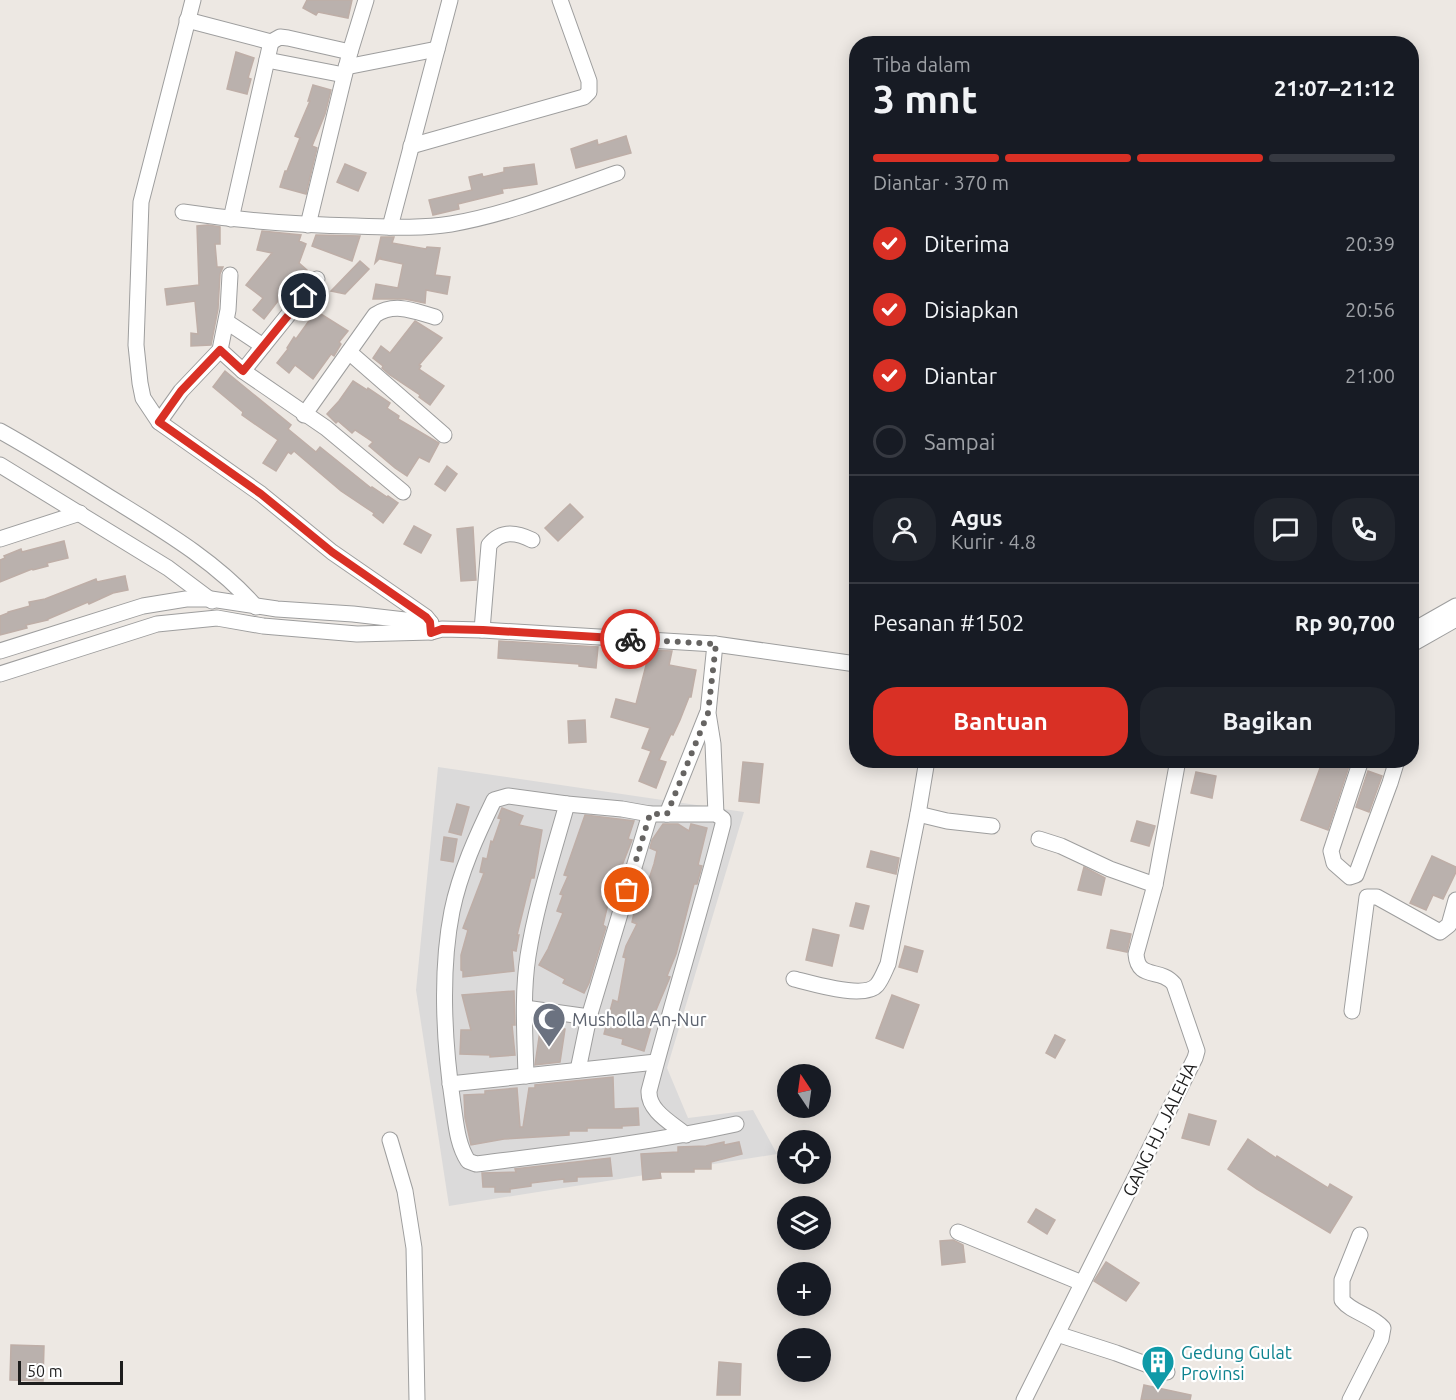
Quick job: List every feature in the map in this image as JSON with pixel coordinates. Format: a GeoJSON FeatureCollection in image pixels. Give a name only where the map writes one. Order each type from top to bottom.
{"type":"FeatureCollection","features":[{"type":"Feature","properties":{"kind":"street"},"geometry":{"type":"LineString","coordinates":[[193,0],[141,202],[137,304],[138,369],[143,398],[159,422],[261,494],[332,552],[426,617],[434,628]]}},
{"type":"Feature","properties":{"kind":"street"},"geometry":{"type":"LineString","coordinates":[[308,225],[346,65],[366,0]]}},
{"type":"Feature","properties":{"kind":"street"},"geometry":{"type":"LineString","coordinates":[[390,227],[450,0]]}},
{"type":"Feature","properties":{"kind":"street"},"geometry":{"type":"LineString","coordinates":[[411,146],[584,98],[589,92],[589,81],[560,0]]}},
{"type":"Feature","properties":{"kind":"street"},"geometry":{"type":"LineString","coordinates":[[187,20],[271,42],[280,37],[288,38],[346,65]]}},
{"type":"Feature","properties":{"kind":"street"},"geometry":{"type":"LineString","coordinates":[[231,219],[271,42]]}},
{"type":"Feature","properties":{"kind":"street"},"geometry":{"type":"LineString","coordinates":[[267,60],[346,65],[437,49]]}},
{"type":"Feature","properties":{"kind":"street"},"geometry":{"type":"LineString","coordinates":[[183,212],[231,219],[308,225],[436,226],[483,217],[617,173]]}},
{"type":"Feature","properties":{"kind":"street"},"geometry":{"type":"LineString","coordinates":[[159,422],[196,374],[220,350],[227,322],[231,274]]}},
{"type":"Feature","properties":{"kind":"street"},"geometry":{"type":"LineString","coordinates":[[243,371],[317,279]]}},
{"type":"Feature","properties":{"kind":"street"},"geometry":{"type":"LineString","coordinates":[[304,415],[375,315],[390,308],[403,308],[435,317]]}},
{"type":"Feature","properties":{"kind":"street"},"geometry":{"type":"LineString","coordinates":[[227,322],[263,346]]}},
{"type":"Feature","properties":{"kind":"street"},"geometry":{"type":"LineString","coordinates":[[220,350],[243,371],[326,428],[403,492]]}},
{"type":"Feature","properties":{"kind":"street"},"geometry":{"type":"LineString","coordinates":[[348,352],[444,435]]}},
{"type":"Feature","properties":{"kind":"street"},"geometry":{"type":"LineString","coordinates":[[0,431],[177,539],[211,565],[256,606],[263,626]]}},
{"type":"Feature","properties":{"kind":"street"},"geometry":{"type":"LineString","coordinates":[[0,465],[168,568],[211,599],[217,618]]}},
{"type":"Feature","properties":{"kind":"street"},"geometry":{"type":"LineString","coordinates":[[0,539],[80,513]]}},
{"type":"Feature","properties":{"kind":"street"},"geometry":{"type":"LineString","coordinates":[[483,630],[489,545],[494,538],[515,533],[532,540]]}},
{"type":"Feature","properties":{"kind":"street"},"geometry":{"type":"LineString","coordinates":[[0,651],[143,606],[186,599],[211,599],[434,628],[716,644],[849,663]]}},
{"type":"Feature","properties":{"kind":"street"},"geometry":{"type":"LineString","coordinates":[[1419,627],[1456,606]]}},
{"type":"Feature","properties":{"kind":"street"},"geometry":{"type":"LineString","coordinates":[[0,674],[157,624],[217,618],[263,626],[357,634],[434,628]]}},
{"type":"Feature","properties":{"kind":"street"},"geometry":{"type":"LineString","coordinates":[[1419,640],[1456,619]]}},
{"type":"Feature","properties":{"kind":"street"},"geometry":{"type":"LineString","coordinates":[[667,814],[708,713],[716,644]]}},
{"type":"Feature","properties":{"kind":"street"},"geometry":{"type":"LineString","coordinates":[[708,713],[713,744],[716,814]]}},
{"type":"Feature","properties":{"kind":"street"},"geometry":{"type":"LineString","coordinates":[[794,979],[858,991],[876,986],[888,964],[926,768]]}},
{"type":"Feature","properties":{"kind":"street","name":"GANG HJ. JALEHA"},"geometry":{"type":"LineString","coordinates":[[1024,1400],[1197,1051],[1174,984],[1169,978],[1140,969],[1136,954],[1155,885],[1177,768]]}},
{"type":"Feature","properties":{"kind":"street"},"geometry":{"type":"LineString","coordinates":[[1358,768],[1331,851],[1334,863],[1350,877],[1356,875],[1395,768]]}},
{"type":"Feature","properties":{"kind":"street"},"geometry":{"type":"LineString","coordinates":[[686,1135],[652,1107],[648,1099],[656,1062],[700,914],[723,819],[716,814],[650,814],[508,796],[494,800],[476,837],[452,910],[448,939],[445,1016],[450,1084],[459,1140],[468,1161],[476,1164],[586,1150],[686,1135],[736,1124]]}},
{"type":"Feature","properties":{"kind":"street"},"geometry":{"type":"LineString","coordinates":[[526,1076],[525,1008],[528,957],[567,804]]}},
{"type":"Feature","properties":{"kind":"street"},"geometry":{"type":"LineString","coordinates":[[578,1070],[589,1017],[650,814]]}},
{"type":"Feature","properties":{"kind":"street"},"geometry":{"type":"LineString","coordinates":[[918,814],[947,821],[992,826]]}},
{"type":"Feature","properties":{"kind":"street"},"geometry":{"type":"LineString","coordinates":[[1039,839],[1155,885]]}},
{"type":"Feature","properties":{"kind":"street"},"geometry":{"type":"LineString","coordinates":[[1352,1011],[1367,897],[1377,897],[1440,932],[1449,925],[1456,900]]}},
{"type":"Feature","properties":{"kind":"street"},"geometry":{"type":"LineString","coordinates":[[525,1008],[589,1017]]}},
{"type":"Feature","properties":{"kind":"street"},"geometry":{"type":"LineString","coordinates":[[450,1084],[656,1062]]}},
{"type":"Feature","properties":{"kind":"street"},"geometry":{"type":"LineString","coordinates":[[390,1140],[405,1191],[414,1248],[417,1400]]}},
{"type":"Feature","properties":{"kind":"street"},"geometry":{"type":"LineString","coordinates":[[958,1232],[1082,1283]]}},
{"type":"Feature","properties":{"kind":"street"},"geometry":{"type":"LineString","coordinates":[[1350,1400],[1381,1339],[1383,1328],[1378,1322],[1346,1305],[1342,1300],[1342,1280],[1360,1235]]}},
{"type":"Feature","properties":{"kind":"street"},"geometry":{"type":"LineString","coordinates":[[1057,1334],[1167,1372]]}},
{"type":"Feature","properties":{"kind":"shaded area"},"geometry":{"type":"Polygon","coordinates":[[[438,767],[744,812],[667,1068],[688,1118],[753,1110],[777,1154],[449,1206],[416,990],[438,767]]]}},
{"type":"Feature","properties":{"kind":"building"},"geometry":{"type":"Polygon","coordinates":[[[307,0],[352,0],[348,18],[318,12],[316,15],[303,8],[307,0]]]}},
{"type":"Feature","properties":{"kind":"building"},"geometry":{"type":"Polygon","coordinates":[[[236,52],[254,58],[248,78],[251,79],[247,94],[227,89],[236,52]]]}},
{"type":"Feature","properties":{"kind":"building"},"geometry":{"type":"Polygon","coordinates":[[[313,85],[331,90],[325,114],[312,146],[317,148],[306,194],[280,187],[300,138],[295,136],[310,101],[308,101],[313,85]]]}},
{"type":"Feature","properties":{"kind":"building"},"geometry":{"type":"Polygon","coordinates":[[[626,136],[631,153],[576,168],[571,149],[597,140],[598,145],[626,136]]]}},
{"type":"Feature","properties":{"kind":"building"},"geometry":{"type":"Polygon","coordinates":[[[345,164],[366,173],[358,191],[337,182],[345,164]]]}},
{"type":"Feature","properties":{"kind":"building"},"geometry":{"type":"Polygon","coordinates":[[[534,164],[537,184],[502,189],[503,193],[458,204],[459,209],[433,215],[429,200],[472,190],[469,177],[482,174],[483,177],[504,172],[504,168],[534,164]]]}},
{"type":"Feature","properties":{"kind":"building"},"geometry":{"type":"Polygon","coordinates":[[[197,226],[220,227],[220,244],[215,244],[217,267],[223,267],[220,274],[218,309],[211,345],[191,346],[191,333],[198,334],[195,301],[167,305],[165,289],[199,285],[197,226]]]}},
{"type":"Feature","properties":{"kind":"building"},"geometry":{"type":"Polygon","coordinates":[[[262,231],[301,235],[299,241],[306,244],[299,263],[307,270],[297,281],[295,279],[264,319],[253,310],[263,298],[246,285],[272,253],[257,250],[262,231]]]}},
{"type":"Feature","properties":{"kind":"building"},"geometry":{"type":"Polygon","coordinates":[[[316,235],[360,236],[352,261],[312,246],[316,235]]]}},
{"type":"Feature","properties":{"kind":"building"},"geometry":{"type":"Polygon","coordinates":[[[381,237],[394,237],[392,243],[426,249],[427,247],[440,248],[435,275],[450,277],[447,294],[426,290],[425,303],[405,299],[373,299],[376,284],[398,288],[403,264],[380,259],[381,257],[375,263],[381,237]]]}},
{"type":"Feature","properties":{"kind":"building"},"geometry":{"type":"Polygon","coordinates":[[[360,261],[369,269],[345,294],[331,291],[360,261]]]}},
{"type":"Feature","properties":{"kind":"building"},"geometry":{"type":"Polygon","coordinates":[[[316,311],[348,331],[339,342],[341,344],[334,356],[331,354],[313,379],[295,365],[289,373],[277,363],[294,337],[296,339],[316,311]]]}},
{"type":"Feature","properties":{"kind":"building"},"geometry":{"type":"Polygon","coordinates":[[[415,321],[442,338],[419,365],[421,366],[419,369],[444,386],[430,405],[419,397],[420,395],[390,375],[373,358],[381,346],[390,353],[415,321]]]}},
{"type":"Feature","properties":{"kind":"building"},"geometry":{"type":"Polygon","coordinates":[[[225,371],[291,425],[288,429],[316,452],[320,447],[371,488],[398,503],[383,523],[373,515],[374,513],[341,491],[294,451],[291,454],[288,452],[276,471],[263,463],[278,440],[242,415],[243,412],[213,387],[225,371]]]}},
{"type":"Feature","properties":{"kind":"building"},"geometry":{"type":"Polygon","coordinates":[[[353,381],[390,403],[387,408],[399,416],[398,419],[439,443],[429,462],[419,457],[407,476],[369,446],[373,442],[355,430],[352,433],[327,414],[353,381]]]}},
{"type":"Feature","properties":{"kind":"building"},"geometry":{"type":"Polygon","coordinates":[[[447,466],[457,474],[445,491],[435,484],[447,466]]]}},
{"type":"Feature","properties":{"kind":"building"},"geometry":{"type":"Polygon","coordinates":[[[570,504],[583,517],[558,541],[545,528],[570,504]]]}},
{"type":"Feature","properties":{"kind":"building"},"geometry":{"type":"Polygon","coordinates":[[[414,526],[431,535],[421,553],[404,544],[414,526]]]}},
{"type":"Feature","properties":{"kind":"building"},"geometry":{"type":"Polygon","coordinates":[[[473,527],[476,580],[461,581],[457,529],[473,527]]]}},
{"type":"Feature","properties":{"kind":"building"},"geometry":{"type":"Polygon","coordinates":[[[64,541],[68,558],[47,563],[48,566],[32,569],[0,582],[0,560],[5,558],[4,556],[21,549],[22,552],[64,541]]]}},
{"type":"Feature","properties":{"kind":"building"},"geometry":{"type":"Polygon","coordinates":[[[125,576],[128,590],[113,593],[89,604],[88,602],[48,620],[26,625],[27,628],[0,635],[0,616],[30,606],[29,602],[45,599],[96,579],[97,582],[125,576]]]}},
{"type":"Feature","properties":{"kind":"building"},"geometry":{"type":"Polygon","coordinates":[[[499,641],[598,647],[596,668],[579,666],[579,664],[498,658],[499,641]]]}},
{"type":"Feature","properties":{"kind":"building"},"geometry":{"type":"Polygon","coordinates":[[[650,650],[672,651],[669,665],[696,670],[691,697],[659,760],[666,762],[656,788],[639,781],[651,751],[642,748],[650,728],[611,717],[616,699],[636,704],[650,650]]]}},
{"type":"Feature","properties":{"kind":"building"},"geometry":{"type":"Polygon","coordinates":[[[585,720],[586,742],[569,743],[568,721],[585,720]]]}},
{"type":"Feature","properties":{"kind":"building"},"geometry":{"type":"Polygon","coordinates":[[[743,762],[763,764],[759,803],[739,801],[743,762]]]}},
{"type":"Feature","properties":{"kind":"building"},"geometry":{"type":"Polygon","coordinates":[[[1320,768],[1348,768],[1328,830],[1301,820],[1320,768]]]}},
{"type":"Feature","properties":{"kind":"building"},"geometry":{"type":"Polygon","coordinates":[[[1368,771],[1382,776],[1369,812],[1356,807],[1368,771]]]}},
{"type":"Feature","properties":{"kind":"building"},"geometry":{"type":"Polygon","coordinates":[[[1196,772],[1216,776],[1212,798],[1191,793],[1196,772]]]}},
{"type":"Feature","properties":{"kind":"building"},"geometry":{"type":"Polygon","coordinates":[[[457,804],[469,807],[461,835],[449,832],[457,804]]]}},
{"type":"Feature","properties":{"kind":"building"},"geometry":{"type":"Polygon","coordinates":[[[502,808],[523,816],[519,825],[542,830],[534,878],[531,878],[517,935],[519,935],[516,951],[512,950],[514,971],[463,977],[461,955],[468,930],[463,928],[484,873],[480,872],[483,858],[487,859],[491,841],[493,842],[501,819],[498,818],[502,808]]]}},
{"type":"Feature","properties":{"kind":"building"},"geometry":{"type":"Polygon","coordinates":[[[585,815],[634,821],[628,839],[632,840],[619,873],[621,874],[615,888],[612,887],[603,925],[606,927],[584,993],[563,983],[565,979],[539,965],[563,913],[557,911],[563,895],[560,894],[568,876],[564,875],[585,815]]]}},
{"type":"Feature","properties":{"kind":"building"},"geometry":{"type":"Polygon","coordinates":[[[1137,821],[1155,826],[1149,846],[1131,841],[1137,821]]]}},
{"type":"Feature","properties":{"kind":"building"},"geometry":{"type":"Polygon","coordinates":[[[663,824],[678,824],[689,831],[691,824],[707,828],[698,865],[702,866],[697,884],[694,884],[676,954],[667,976],[670,977],[656,1010],[644,1051],[622,1044],[623,1039],[604,1034],[613,1000],[618,1002],[626,958],[623,957],[637,924],[632,922],[638,895],[642,889],[645,891],[654,864],[657,851],[650,848],[652,840],[663,824]]]}},
{"type":"Feature","properties":{"kind":"building"},"geometry":{"type":"Polygon","coordinates":[[[444,837],[457,839],[453,862],[441,860],[444,837]]]}},
{"type":"Feature","properties":{"kind":"building"},"geometry":{"type":"Polygon","coordinates":[[[871,851],[899,858],[896,874],[867,867],[871,851]]]}},
{"type":"Feature","properties":{"kind":"building"},"geometry":{"type":"Polygon","coordinates":[[[1432,856],[1456,867],[1456,872],[1443,899],[1433,895],[1426,910],[1410,903],[1432,856]]]}},
{"type":"Feature","properties":{"kind":"building"},"geometry":{"type":"Polygon","coordinates":[[[1084,867],[1105,878],[1101,895],[1078,890],[1084,867]]]}},
{"type":"Feature","properties":{"kind":"building"},"geometry":{"type":"Polygon","coordinates":[[[856,903],[869,906],[863,929],[850,926],[856,903]]]}},
{"type":"Feature","properties":{"kind":"building"},"geometry":{"type":"Polygon","coordinates":[[[813,929],[839,935],[832,966],[806,960],[813,929]]]}},
{"type":"Feature","properties":{"kind":"building"},"geometry":{"type":"Polygon","coordinates":[[[1111,930],[1131,934],[1127,952],[1107,948],[1111,930]]]}},
{"type":"Feature","properties":{"kind":"building"},"geometry":{"type":"Polygon","coordinates":[[[905,946],[923,951],[917,972],[899,967],[905,946]]]}},
{"type":"Feature","properties":{"kind":"building"},"geometry":{"type":"Polygon","coordinates":[[[514,991],[515,1025],[512,1025],[515,1055],[490,1057],[490,1055],[460,1054],[461,1030],[471,1030],[462,995],[514,991]]]}},
{"type":"Feature","properties":{"kind":"building"},"geometry":{"type":"Polygon","coordinates":[[[892,995],[919,1005],[903,1048],[876,1038],[892,995]]]}},
{"type":"Feature","properties":{"kind":"building"},"geometry":{"type":"Polygon","coordinates":[[[541,1024],[565,1029],[560,1062],[535,1065],[541,1024]]]}},
{"type":"Feature","properties":{"kind":"building"},"geometry":{"type":"Polygon","coordinates":[[[1055,1035],[1065,1040],[1055,1058],[1046,1053],[1055,1035]]]}},
{"type":"Feature","properties":{"kind":"building"},"geometry":{"type":"Polygon","coordinates":[[[613,1077],[614,1109],[638,1108],[639,1125],[622,1126],[622,1128],[587,1128],[587,1131],[569,1131],[569,1135],[504,1139],[471,1145],[465,1118],[464,1095],[517,1088],[520,1127],[523,1127],[529,1088],[535,1088],[535,1085],[613,1077]]]}},
{"type":"Feature","properties":{"kind":"building"},"geometry":{"type":"Polygon","coordinates":[[[1189,1114],[1216,1121],[1209,1145],[1182,1138],[1189,1114]]]}},
{"type":"Feature","properties":{"kind":"building"},"geometry":{"type":"Polygon","coordinates":[[[1248,1139],[1328,1188],[1330,1184],[1352,1197],[1330,1233],[1228,1169],[1248,1139]]]}},
{"type":"Feature","properties":{"kind":"building"},"geometry":{"type":"Polygon","coordinates":[[[724,1142],[724,1145],[739,1142],[742,1154],[711,1162],[711,1169],[694,1169],[694,1172],[660,1172],[661,1178],[643,1180],[641,1154],[678,1152],[678,1147],[706,1146],[724,1142]]]}},
{"type":"Feature","properties":{"kind":"building"},"geometry":{"type":"Polygon","coordinates":[[[610,1158],[612,1176],[577,1177],[577,1181],[564,1182],[564,1179],[531,1183],[531,1186],[510,1189],[510,1192],[495,1192],[495,1187],[483,1187],[482,1173],[516,1172],[515,1169],[610,1158]]]}},
{"type":"Feature","properties":{"kind":"building"},"geometry":{"type":"Polygon","coordinates":[[[1036,1209],[1055,1220],[1047,1234],[1028,1222],[1036,1209]]]}},
{"type":"Feature","properties":{"kind":"building"},"geometry":{"type":"Polygon","coordinates":[[[953,1240],[963,1245],[965,1262],[942,1265],[940,1241],[953,1240]]]}},
{"type":"Feature","properties":{"kind":"building"},"geometry":{"type":"Polygon","coordinates":[[[1106,1262],[1139,1283],[1126,1301],[1094,1281],[1106,1262]]]}},
{"type":"Feature","properties":{"kind":"building"},"geometry":{"type":"Polygon","coordinates":[[[11,1345],[44,1346],[43,1381],[10,1380],[11,1345]]]}},
{"type":"Feature","properties":{"kind":"building"},"geometry":{"type":"Polygon","coordinates":[[[719,1362],[741,1364],[740,1395],[717,1395],[719,1362]]]}},
{"type":"Feature","properties":{"kind":"building","name":"Gedung Gulat Provinsi"},"geometry":{"type":"Polygon","coordinates":[[[1144,1385],[1191,1395],[1190,1400],[1141,1400],[1144,1385]]]}},
{"type":"Feature","properties":{"kind":"way so far"},"geometry":{"type":"LineString","coordinates":[[627,890],[650,814],[667,814],[708,713],[716,644],[630,639]]}},
{"type":"Feature","properties":{"kind":"place","name":"Musholla An-Nur"},"geometry":{"type":"Point","coordinates":[549,1048]}},
{"type":"Feature","properties":{"kind":"place","name":"Gedung Gulat Provinsi"},"geometry":{"type":"Point","coordinates":[1158,1391]}},
{"type":"Feature","properties":{"kind":"route"},"geometry":{"type":"LineString","coordinates":[[304,296],[243,371],[220,350],[181,391],[159,422],[261,494],[332,552],[426,617],[430,622],[431,633],[442,629],[483,630],[630,639]]}}]}
